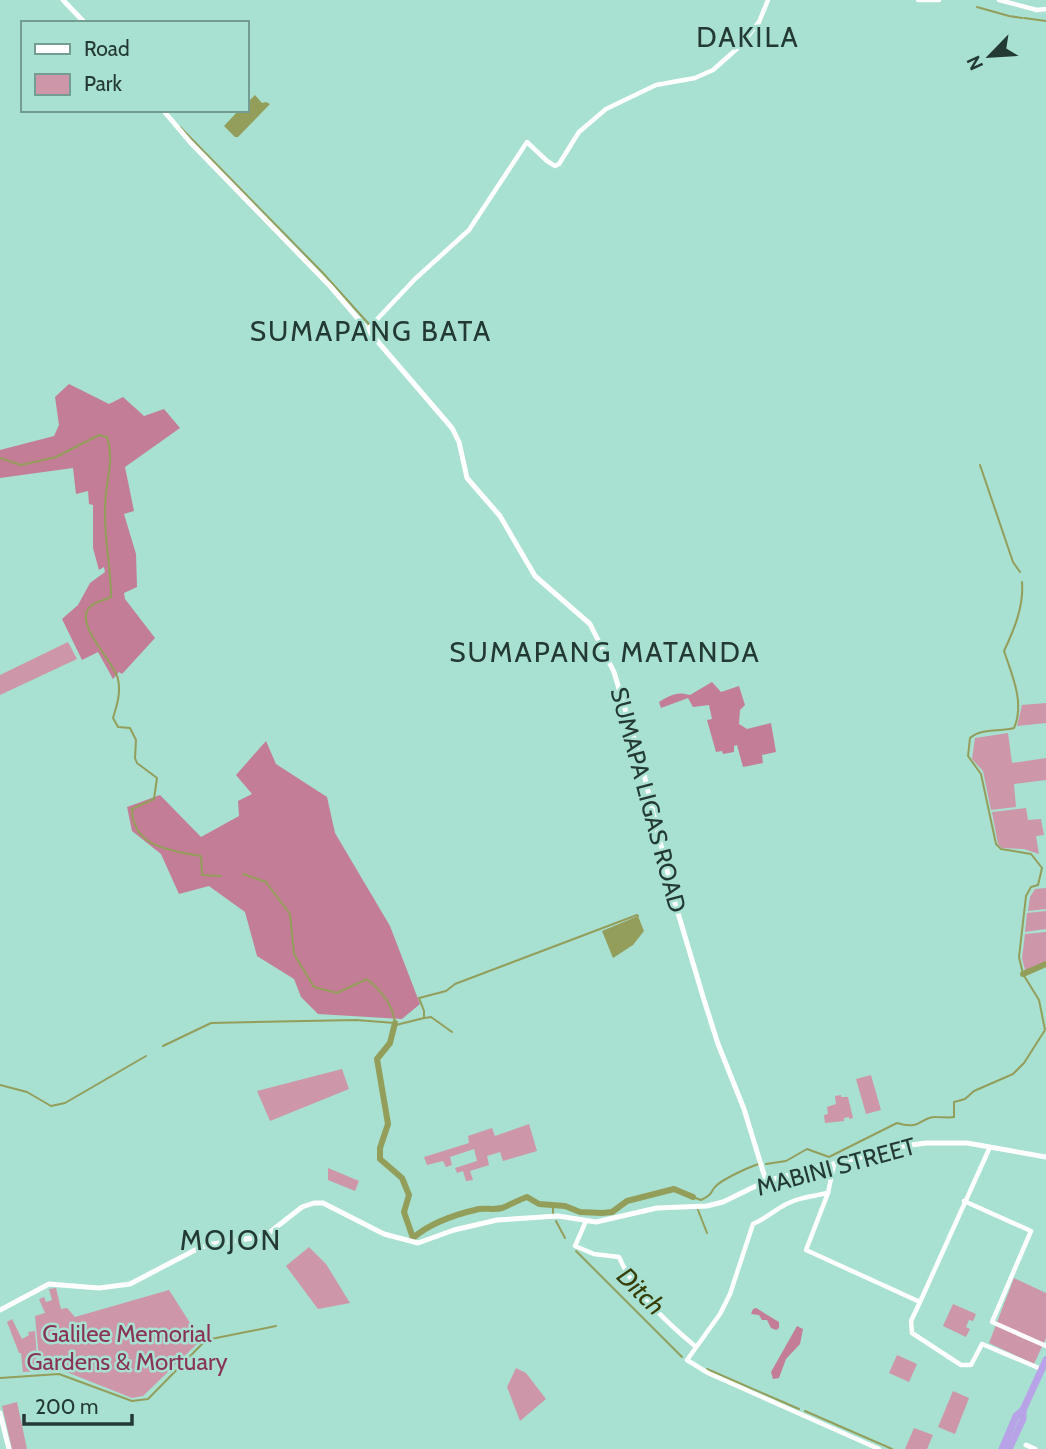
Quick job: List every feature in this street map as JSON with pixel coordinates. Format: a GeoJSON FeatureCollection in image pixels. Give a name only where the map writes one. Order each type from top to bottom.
{"type":"FeatureCollection","features":[{"type":"Feature","properties":{"kind":"highway"},"geometry":{"type":"LineString","coordinates":[[1009,1449],[1016,1416],[1023,1410],[1046,1360]]}},
{"type":"Feature","properties":{"kind":"highway"},"geometry":{"type":"LineString","coordinates":[[1002,1449],[1012,1440]]}},
{"type":"Feature","properties":{"kind":"main road"},"geometry":{"type":"LineString","coordinates":[[63,0],[84,21]]}},
{"type":"Feature","properties":{"kind":"main road","name":"SUMAPA LIGAS ROAD"},"geometry":{"type":"LineString","coordinates":[[165,112],[190,142],[330,286],[452,428],[460,442],[467,478],[494,508],[535,576],[590,624],[602,646],[628,713],[676,903],[704,1000],[744,1109],[766,1181]]}},
{"type":"Feature","properties":{"kind":"main road","name":"MABINI STREET"},"geometry":{"type":"LineString","coordinates":[[0,1310],[49,1283],[99,1288],[130,1284],[199,1248],[265,1236],[302,1207],[314,1203],[323,1203],[384,1234],[413,1243],[475,1223],[497,1220],[558,1216],[586,1221],[607,1221],[657,1208],[707,1206],[723,1202],[766,1181],[904,1146],[926,1143],[967,1143],[1046,1157]]}},
{"type":"Feature","properties":{"kind":"main road"},"geometry":{"type":"LineString","coordinates":[[0,1413],[9,1449]]}},
{"type":"Feature","properties":{"kind":"main road"},"geometry":{"type":"LineString","coordinates":[[1026,1445],[1035,1449]]}},
{"type":"Feature","properties":{"kind":"street"},"geometry":{"type":"LineString","coordinates":[[367,330],[415,278],[469,230],[527,142],[555,166],[564,160],[579,132],[606,109],[648,88],[695,78],[713,70],[738,47],[759,22],[768,0]]}},
{"type":"Feature","properties":{"kind":"street"},"geometry":{"type":"LineString","coordinates":[[918,0],[939,0]]}},
{"type":"Feature","properties":{"kind":"street"},"geometry":{"type":"LineString","coordinates":[[999,0],[1037,10],[1046,9]]}},
{"type":"Feature","properties":{"kind":"street"},"geometry":{"type":"LineString","coordinates":[[990,1146],[910,1325],[916,1336],[966,1366],[973,1362],[982,1343],[1042,1369]]}},
{"type":"Feature","properties":{"kind":"street"},"geometry":{"type":"LineString","coordinates":[[834,1164],[828,1193],[806,1250],[920,1302]]}},
{"type":"Feature","properties":{"kind":"street"},"geometry":{"type":"LineString","coordinates":[[828,1193],[797,1200],[753,1224],[730,1294],[720,1314],[687,1360],[702,1370],[879,1449]]}},
{"type":"Feature","properties":{"kind":"street"},"geometry":{"type":"LineString","coordinates":[[964,1201],[1031,1231],[992,1322],[1046,1346]]}},
{"type":"Feature","properties":{"kind":"street"},"geometry":{"type":"LineString","coordinates":[[586,1221],[575,1246],[594,1254],[619,1256],[627,1275],[637,1288],[695,1346]]}},
{"type":"Feature","properties":{"kind":"green space"},"geometry":{"type":"Polygon","coordinates":[[[68,642],[77,659],[0,695],[0,675],[68,642]]]}},
{"type":"Feature","properties":{"kind":"green space"},"geometry":{"type":"Polygon","coordinates":[[[1046,703],[1046,723],[1017,726],[1022,705],[1046,703]]]}},
{"type":"Feature","properties":{"kind":"green space"},"geometry":{"type":"Polygon","coordinates":[[[1008,733],[1012,763],[1046,758],[1046,780],[1014,784],[1016,807],[991,810],[983,771],[972,759],[975,738],[1008,733]]]}},
{"type":"Feature","properties":{"kind":"green space"},"geometry":{"type":"Polygon","coordinates":[[[1026,808],[1028,820],[1041,819],[1044,835],[1036,836],[1039,854],[1024,849],[1002,848],[998,844],[992,812],[1026,808]]]}},
{"type":"Feature","properties":{"kind":"green space"},"geometry":{"type":"Polygon","coordinates":[[[1046,888],[1046,909],[1028,911],[1030,897],[1035,889],[1046,888]]]}},
{"type":"Feature","properties":{"kind":"green space"},"geometry":{"type":"Polygon","coordinates":[[[1046,911],[1046,929],[1025,932],[1027,913],[1046,911]]]}},
{"type":"Feature","properties":{"kind":"green space"},"geometry":{"type":"Polygon","coordinates":[[[1046,932],[1046,963],[1025,970],[1022,958],[1025,934],[1046,932]]]}},
{"type":"Feature","properties":{"kind":"green space"},"geometry":{"type":"Polygon","coordinates":[[[342,1069],[349,1089],[270,1121],[257,1091],[342,1069]]]}},
{"type":"Feature","properties":{"kind":"green space"},"geometry":{"type":"Polygon","coordinates":[[[871,1075],[881,1110],[866,1114],[856,1079],[871,1075]]]}},
{"type":"Feature","properties":{"kind":"green space"},"geometry":{"type":"Polygon","coordinates":[[[835,1096],[848,1097],[853,1118],[825,1123],[827,1107],[836,1104],[835,1096]]]}},
{"type":"Feature","properties":{"kind":"green space"},"geometry":{"type":"Polygon","coordinates":[[[529,1124],[537,1151],[503,1161],[500,1152],[487,1156],[489,1165],[470,1171],[473,1180],[466,1181],[463,1171],[457,1173],[455,1168],[477,1161],[474,1149],[450,1157],[452,1165],[446,1167],[443,1161],[427,1165],[424,1157],[469,1143],[468,1136],[492,1128],[495,1136],[529,1124]]]}},
{"type":"Feature","properties":{"kind":"green space"},"geometry":{"type":"Polygon","coordinates":[[[328,1168],[359,1181],[355,1191],[328,1180],[328,1168]]]}},
{"type":"Feature","properties":{"kind":"green space"},"geometry":{"type":"Polygon","coordinates":[[[309,1247],[326,1264],[350,1303],[318,1309],[286,1266],[309,1247]]]}},
{"type":"Feature","properties":{"kind":"green space"},"geometry":{"type":"Polygon","coordinates":[[[1014,1278],[1046,1293],[1046,1338],[1034,1364],[989,1343],[1014,1278]]]}},
{"type":"Feature","properties":{"kind":"green space","name":"Galilee Memorial Gardens & Mortuary"},"geometry":{"type":"Polygon","coordinates":[[[56,1288],[61,1309],[67,1308],[75,1317],[169,1290],[201,1340],[143,1396],[132,1398],[59,1369],[40,1369],[35,1316],[45,1313],[39,1299],[44,1297],[46,1302],[52,1300],[49,1289],[56,1288]]]}},
{"type":"Feature","properties":{"kind":"green space"},"geometry":{"type":"Polygon","coordinates":[[[953,1304],[976,1314],[973,1321],[969,1320],[966,1327],[970,1329],[966,1337],[943,1326],[953,1304]]]}},
{"type":"Feature","properties":{"kind":"green space"},"geometry":{"type":"Polygon","coordinates":[[[12,1319],[22,1339],[29,1335],[28,1332],[35,1331],[38,1371],[23,1372],[21,1353],[7,1322],[12,1319]]]}},
{"type":"Feature","properties":{"kind":"green space"},"geometry":{"type":"Polygon","coordinates":[[[897,1355],[917,1364],[909,1382],[889,1373],[897,1355]]]}},
{"type":"Feature","properties":{"kind":"green space"},"geometry":{"type":"Polygon","coordinates":[[[516,1368],[526,1373],[546,1399],[520,1421],[507,1387],[516,1368]]]}},
{"type":"Feature","properties":{"kind":"green space"},"geometry":{"type":"Polygon","coordinates":[[[953,1391],[969,1398],[955,1434],[938,1427],[953,1391]]]}},
{"type":"Feature","properties":{"kind":"green space"},"geometry":{"type":"Polygon","coordinates":[[[17,1402],[27,1449],[12,1449],[2,1406],[17,1402]]]}},
{"type":"Feature","properties":{"kind":"green space"},"geometry":{"type":"Polygon","coordinates":[[[914,1428],[933,1435],[927,1449],[905,1449],[914,1428]]]}},
{"type":"Feature","properties":{"kind":"shaded area"},"geometry":{"type":"Polygon","coordinates":[[[255,95],[262,103],[270,104],[235,137],[224,126],[237,112],[248,112],[248,102],[255,95]]]}},
{"type":"Feature","properties":{"kind":"shaded area"},"geometry":{"type":"Polygon","coordinates":[[[69,384],[109,404],[123,397],[144,416],[164,409],[180,428],[125,467],[134,511],[124,514],[136,554],[137,587],[124,593],[125,599],[155,638],[122,674],[119,672],[113,679],[98,652],[82,660],[62,619],[78,605],[90,583],[105,572],[104,567],[99,570],[93,548],[93,505],[89,504],[88,491],[76,494],[73,468],[0,478],[0,450],[54,436],[59,425],[55,397],[69,384]]]}},
{"type":"Feature","properties":{"kind":"shaded area"},"geometry":{"type":"Polygon","coordinates":[[[712,682],[721,692],[739,686],[745,705],[740,710],[739,724],[747,729],[771,723],[776,752],[762,755],[763,763],[743,767],[737,745],[734,746],[734,752],[716,752],[707,720],[712,719],[709,705],[693,707],[688,698],[661,708],[659,702],[667,697],[677,694],[690,695],[712,682]]]}},
{"type":"Feature","properties":{"kind":"shaded area"},"geometry":{"type":"Polygon","coordinates":[[[266,741],[276,764],[327,797],[335,833],[390,926],[420,1004],[402,1019],[318,1014],[301,997],[294,979],[257,956],[245,912],[209,886],[179,894],[161,854],[132,831],[127,807],[160,795],[201,837],[239,816],[238,801],[252,794],[236,775],[266,741]]]}},
{"type":"Feature","properties":{"kind":"shaded area"},"geometry":{"type":"Polygon","coordinates":[[[638,916],[644,931],[633,945],[613,958],[602,931],[638,916]]]}},
{"type":"Feature","properties":{"kind":"shaded area"},"geometry":{"type":"Polygon","coordinates":[[[756,1308],[779,1322],[779,1328],[771,1328],[767,1320],[751,1314],[756,1308]]]}},
{"type":"Feature","properties":{"kind":"shaded area"},"geometry":{"type":"Polygon","coordinates":[[[797,1326],[803,1329],[800,1344],[786,1359],[779,1378],[773,1379],[771,1372],[797,1326]]]}},
{"type":"Feature","properties":{"kind":"waterway"},"geometry":{"type":"LineString","coordinates":[[977,7],[1022,18]]}},
{"type":"Feature","properties":{"kind":"waterway"},"geometry":{"type":"LineString","coordinates":[[1024,18],[1046,21]]}},
{"type":"Feature","properties":{"kind":"waterway"},"geometry":{"type":"LineString","coordinates":[[180,127],[322,272],[376,332]]}},
{"type":"Feature","properties":{"kind":"waterway"},"geometry":{"type":"LineString","coordinates":[[0,458],[21,465],[56,457],[99,435],[107,437],[110,464],[105,519],[111,597],[91,606],[86,613],[86,622],[118,679],[119,694],[113,718],[118,727],[130,728],[136,740],[137,763],[157,778],[154,799],[132,809],[134,822],[139,832],[156,845],[201,856],[202,875],[221,876]]}},
{"type":"Feature","properties":{"kind":"waterway"},"geometry":{"type":"LineString","coordinates":[[980,465],[1013,562],[1020,572]]}},
{"type":"Feature","properties":{"kind":"waterway"},"geometry":{"type":"LineString","coordinates":[[766,1164],[786,1161],[807,1149],[829,1157],[897,1123],[912,1125],[931,1117],[954,1117],[954,1102],[1013,1074],[1024,1063],[1045,1030],[1039,1000],[1023,974],[1019,957],[1026,896],[1031,887],[1038,885],[1042,868],[1031,854],[1001,849],[996,844],[981,774],[968,756],[970,738],[974,735],[1014,728],[1018,699],[1004,651],[1020,609],[1022,582]]}},
{"type":"Feature","properties":{"kind":"waterway"},"geometry":{"type":"LineString","coordinates":[[163,1046],[211,1023],[356,1020],[395,1023],[386,999],[367,979],[337,993],[314,987],[294,954],[290,914],[266,882],[243,874]]}},
{"type":"Feature","properties":{"kind":"waterway"},"geometry":{"type":"LineString","coordinates":[[396,1025],[424,1018],[419,998],[446,991],[455,984],[638,916]]}},
{"type":"Feature","properties":{"kind":"waterway"},"geometry":{"type":"LineString","coordinates":[[1023,974],[1046,964]]}},
{"type":"Feature","properties":{"kind":"waterway"},"geometry":{"type":"LineString","coordinates":[[425,1018],[431,1017],[452,1032]]}},
{"type":"Feature","properties":{"kind":"waterway"},"geometry":{"type":"LineString","coordinates":[[395,1023],[390,1043],[377,1059],[388,1124],[380,1148],[380,1159],[402,1178],[409,1195],[404,1212],[413,1238],[453,1216],[479,1209],[502,1208],[527,1197],[539,1204],[565,1206],[580,1212],[602,1213],[612,1212],[627,1201],[674,1189],[693,1197]]}},
{"type":"Feature","properties":{"kind":"waterway"},"geometry":{"type":"LineString","coordinates":[[0,1085],[27,1092],[51,1106],[65,1103],[146,1056]]}},
{"type":"Feature","properties":{"kind":"waterway"},"geometry":{"type":"LineString","coordinates":[[693,1197],[701,1200],[726,1179],[759,1164]]}},
{"type":"Feature","properties":{"kind":"waterway","name":"Ditch"},"geometry":{"type":"LineString","coordinates":[[553,1205],[553,1213]]}},
{"type":"Feature","properties":{"kind":"waterway"},"geometry":{"type":"LineString","coordinates":[[698,1210],[707,1233]]}},
{"type":"Feature","properties":{"kind":"waterway","name":"Ditch"},"geometry":{"type":"LineString","coordinates":[[556,1221],[565,1238]]}},
{"type":"Feature","properties":{"kind":"waterway","name":"Ditch"},"geometry":{"type":"LineString","coordinates":[[576,1251],[682,1357]]}},
{"type":"Feature","properties":{"kind":"waterway"},"geometry":{"type":"LineString","coordinates":[[0,1378],[59,1374],[132,1401],[148,1399],[203,1343],[276,1326]]}},
{"type":"Feature","properties":{"kind":"waterway"},"geometry":{"type":"LineString","coordinates":[[707,1369],[799,1409]]}},
{"type":"Feature","properties":{"kind":"waterway"},"geometry":{"type":"LineString","coordinates":[[805,1411],[892,1449]]}},
{"type":"Feature","properties":{"kind":"district","name":"DAKILA"},"geometry":{"type":"Point","coordinates":[748,37]}},
{"type":"Feature","properties":{"kind":"district","name":"SUMAPANG BATA"},"geometry":{"type":"Point","coordinates":[371,331]}},
{"type":"Feature","properties":{"kind":"district","name":"SUMAPANG MATANDA"},"geometry":{"type":"Point","coordinates":[605,652]}},
{"type":"Feature","properties":{"kind":"district","name":"MOJON"},"geometry":{"type":"Point","coordinates":[231,1240]}}]}
